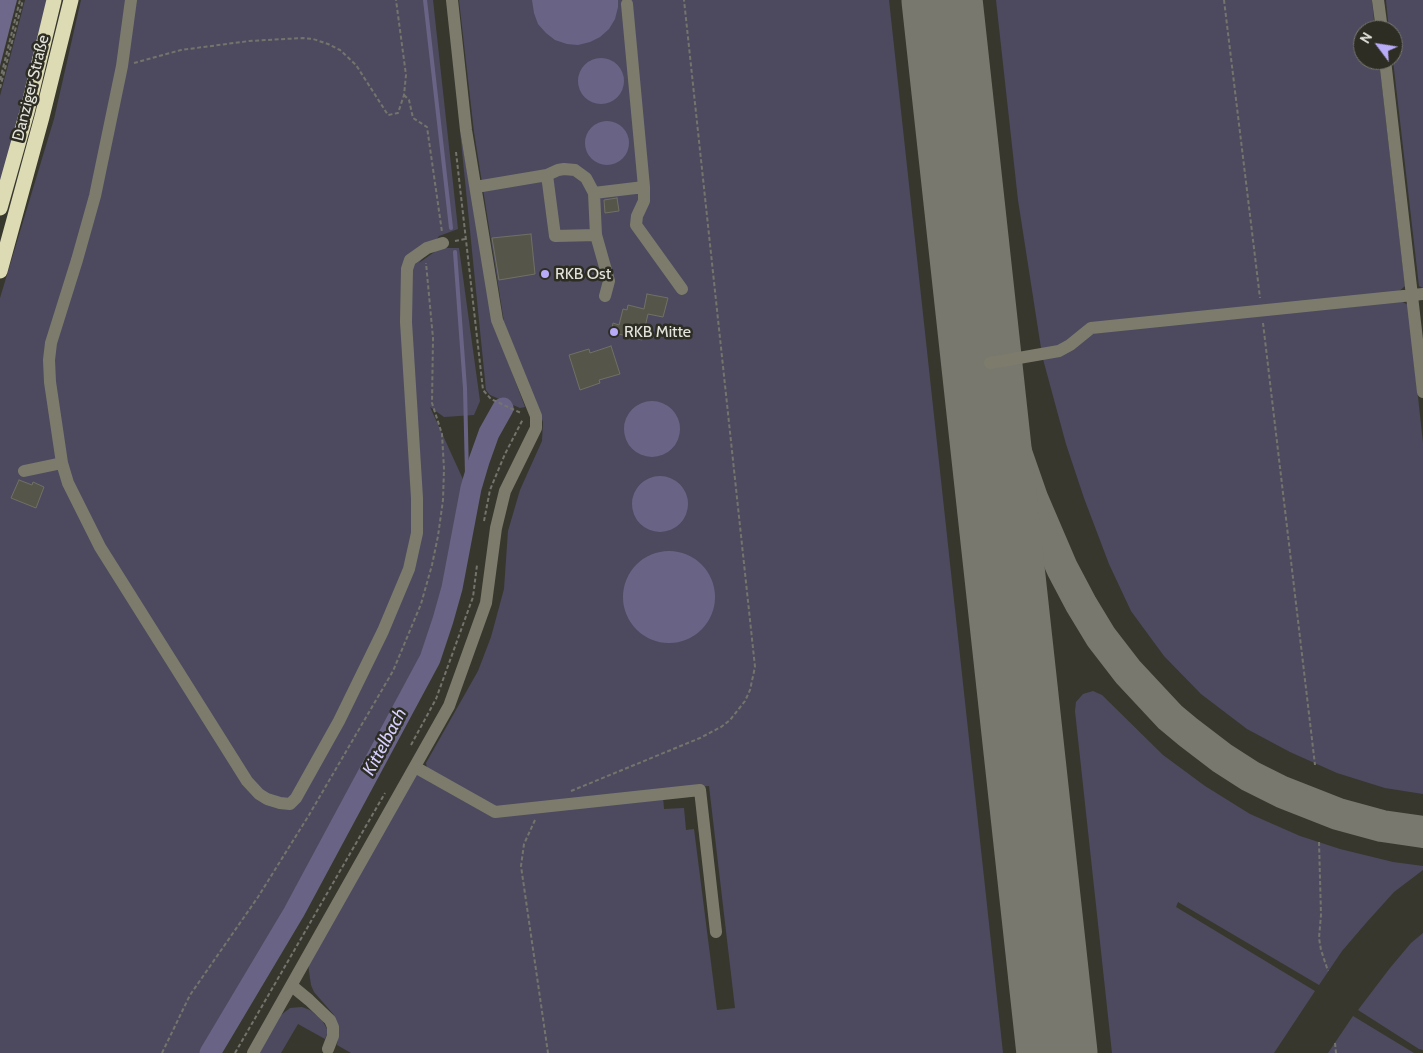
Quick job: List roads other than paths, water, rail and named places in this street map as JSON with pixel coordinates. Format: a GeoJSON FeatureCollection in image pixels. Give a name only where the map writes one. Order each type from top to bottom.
{"type":"FeatureCollection","features":[{"type":"Feature","properties":{"kind":"highway","name":"Danziger Straße"},"geometry":{"type":"LineString","coordinates":[[0,208],[27,112],[54,0]]}},
{"type":"Feature","properties":{"kind":"highway","name":"Danziger Straße"},"geometry":{"type":"LineString","coordinates":[[0,271],[42,117],[71,0]]}},
{"type":"Feature","properties":{"kind":"lane"},"geometry":{"type":"LineString","coordinates":[[131,0],[122,66],[95,196],[51,343],[49,360],[50,382],[62,463],[68,483],[100,547],[247,781],[258,794],[280,803],[290,804],[296,798],[338,721],[390,616],[410,569],[416,533],[417,498],[406,322],[407,269],[410,260],[428,248],[443,243]]}},
{"type":"Feature","properties":{"kind":"lane"},"geometry":{"type":"LineString","coordinates":[[253,1053],[450,706],[486,603],[496,528],[505,491],[536,428],[536,416],[496,320],[466,130],[452,0]]}},
{"type":"Feature","properties":{"kind":"lane"},"geometry":{"type":"LineString","coordinates":[[1378,0],[1381,20]]}},
{"type":"Feature","properties":{"kind":"lane"},"geometry":{"type":"LineString","coordinates":[[627,4],[644,187],[644,201],[637,216],[636,225],[682,289]]}},
{"type":"Feature","properties":{"kind":"lane"},"geometry":{"type":"LineString","coordinates":[[1386,70],[1418,294],[1423,392]]}},
{"type":"Feature","properties":{"kind":"lane"},"geometry":{"type":"LineString","coordinates":[[476,187],[547,175],[558,170],[575,170],[586,178],[594,193],[596,235],[609,281],[605,296]]}},
{"type":"Feature","properties":{"kind":"lane"},"geometry":{"type":"LineString","coordinates":[[547,175],[555,236],[596,235]]}},
{"type":"Feature","properties":{"kind":"lane"},"geometry":{"type":"LineString","coordinates":[[594,193],[644,187]]}},
{"type":"Feature","properties":{"kind":"lane"},"geometry":{"type":"LineString","coordinates":[[990,363],[1059,351],[1070,345],[1091,328],[1418,294]]}},
{"type":"Feature","properties":{"kind":"lane"},"geometry":{"type":"LineString","coordinates":[[24,471],[62,463]]}},
{"type":"Feature","properties":{"kind":"lane"},"geometry":{"type":"LineString","coordinates":[[415,767],[495,812],[700,790],[716,932]]}},
{"type":"Feature","properties":{"kind":"lane"},"geometry":{"type":"LineString","coordinates":[[292,986],[330,1020],[333,1027],[333,1036],[328,1049]]}},
{"type":"Feature","properties":{"kind":"waterway"},"geometry":{"type":"LineString","coordinates":[[425,0],[451,228]]}},
{"type":"Feature","properties":{"kind":"waterway"},"geometry":{"type":"LineString","coordinates":[[455,252],[465,388],[467,475],[471,488]]}},
{"type":"Feature","properties":{"kind":"waterway","name":"Kittelbach"},"geometry":{"type":"LineString","coordinates":[[210,1053],[294,912],[430,659],[452,588],[471,488],[489,433],[503,408]]}},
{"type":"Feature","properties":{"kind":"place","name":"RKB Ost"},"geometry":{"type":"Point","coordinates":[545,274]}},
{"type":"Feature","properties":{"kind":"place","name":"RKB Mitte"},"geometry":{"type":"Point","coordinates":[614,332]}}]}
